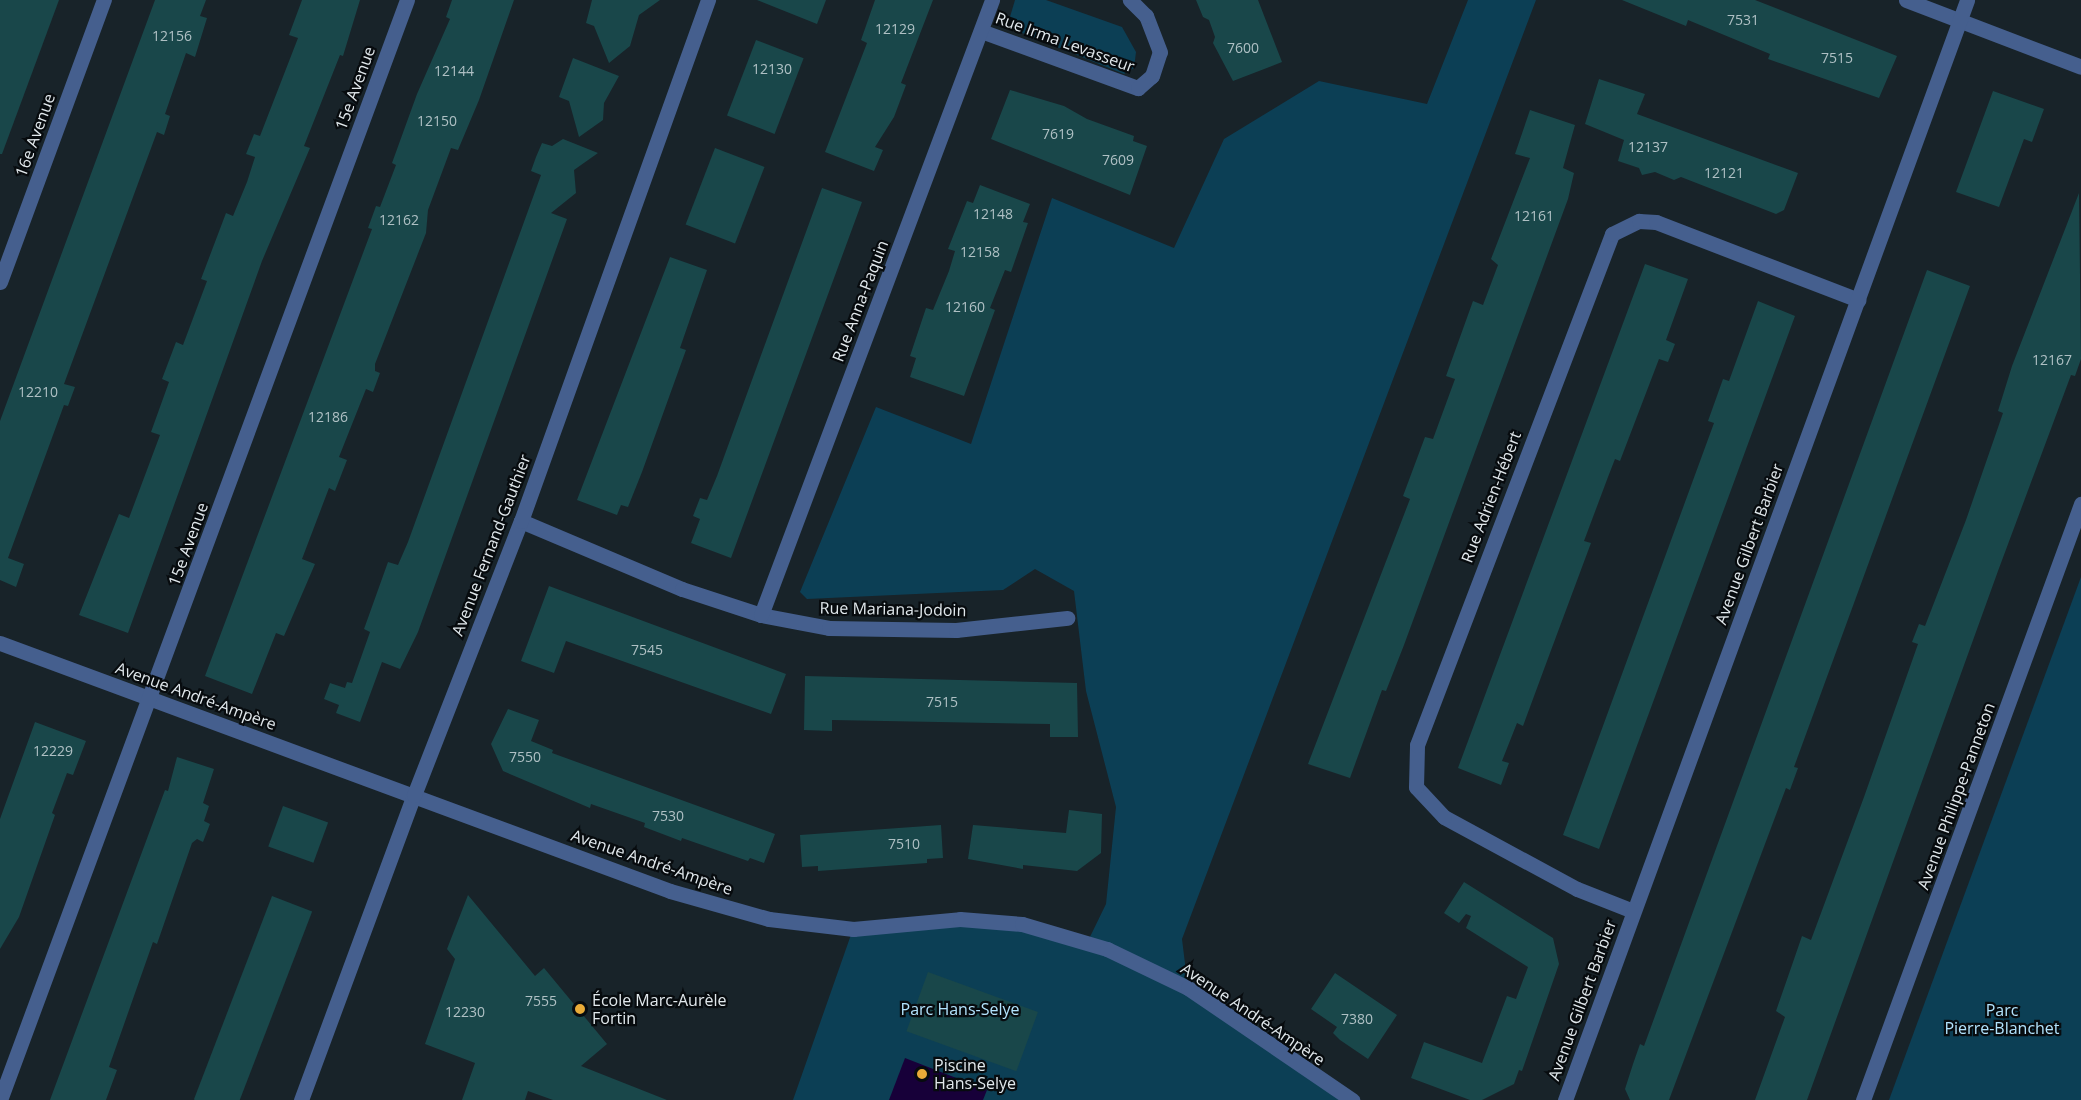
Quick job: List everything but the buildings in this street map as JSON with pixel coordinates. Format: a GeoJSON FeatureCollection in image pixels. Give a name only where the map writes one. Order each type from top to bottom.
{"type":"FeatureCollection","features":[{"type":"Feature","properties":{"kind":"street","name":"16e Avenue"},"geometry":{"type":"LineString","coordinates":[[0,282],[104,0]]}},
{"type":"Feature","properties":{"kind":"street","name":"15e Avenue"},"geometry":{"type":"LineString","coordinates":[[0,1100],[407,0]]}},
{"type":"Feature","properties":{"kind":"street","name":"Avenue Fernand-Gauthier"},"geometry":{"type":"LineString","coordinates":[[301,1100],[414,795],[521,520],[708,0]]}},
{"type":"Feature","properties":{"kind":"street","name":"Rue Anna-Paquin"},"geometry":{"type":"LineString","coordinates":[[761,615],[992,0]]}},
{"type":"Feature","properties":{"kind":"street","name":"Rue Irma Levasseur"},"geometry":{"type":"LineString","coordinates":[[981,31],[1138,88],[1152,76],[1160,52],[1146,16],[1130,0]]}},
{"type":"Feature","properties":{"kind":"street"},"geometry":{"type":"LineString","coordinates":[[1906,0],[2081,67]]}},
{"type":"Feature","properties":{"kind":"street","name":"Avenue Gilbert Barbier"},"geometry":{"type":"LineString","coordinates":[[1565,1100],[1967,0]]}},
{"type":"Feature","properties":{"kind":"street","name":"Rue Adrien-Hébert"},"geometry":{"type":"LineString","coordinates":[[1634,911],[1559,880],[1444,817],[1416,787],[1417,745],[1612,234],[1640,221],[1656,222],[1858,300]]}},
{"type":"Feature","properties":{"kind":"street","name":"Avenue Philippe-Panneton"},"geometry":{"type":"LineString","coordinates":[[1863,1100],[2081,504]]}},
{"type":"Feature","properties":{"kind":"street","name":"Rue Mariana-Jodoin"},"geometry":{"type":"LineString","coordinates":[[521,520],[682,589],[761,615],[829,628],[956,630],[1067,618]]}},
{"type":"Feature","properties":{"kind":"street","name":"Avenue André-Ampère"},"geometry":{"type":"LineString","coordinates":[[0,643],[670,891],[769,919],[853,929],[971,920],[1022,924],[1107,949],[1188,988],[1352,1100]]}},
{"type":"Feature","properties":{"kind":"green space"},"geometry":{"type":"Polygon","coordinates":[[[1015,0],[1046,0],[1122,27],[1136,52],[1134,68],[1124,74],[1007,27],[1015,0]]]}},
{"type":"Feature","properties":{"kind":"green space","name":"Parc Hans-Selye"},"geometry":{"type":"Polygon","coordinates":[[[1468,0],[1536,0],[1182,939],[1188,988],[1352,1100],[793,1100],[853,929],[960,919],[1087,943],[1106,904],[1116,807],[1086,691],[1074,591],[1035,569],[1003,590],[807,599],[800,592],[876,407],[971,444],[1052,198],[1174,248],[1224,139],[1319,81],[1427,104],[1468,0]]]}},
{"type":"Feature","properties":{"kind":"green space","name":"Parc Pierre-Blanchet"},"geometry":{"type":"Polygon","coordinates":[[[2081,577],[2081,1100],[1889,1100],[2081,577]]]}},
{"type":"Feature","properties":{"kind":"shaded area","name":"Piscine Hans-Selye"},"geometry":{"type":"Polygon","coordinates":[[[905,1058],[987,1090],[983,1100],[889,1100],[905,1058]]]}},
{"type":"Feature","properties":{"kind":"place","name":"École Marc-Aurèle Fortin"},"geometry":{"type":"Point","coordinates":[580,1009]}},
{"type":"Feature","properties":{"kind":"place","name":"Piscine Hans-Selye"},"geometry":{"type":"Point","coordinates":[922,1074]}}]}
